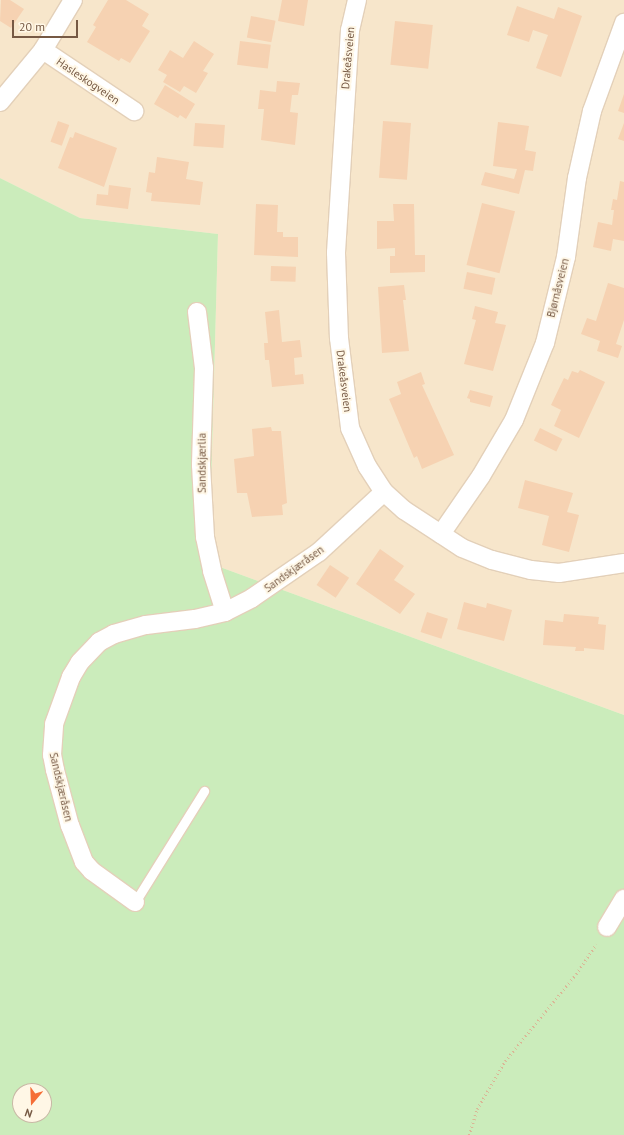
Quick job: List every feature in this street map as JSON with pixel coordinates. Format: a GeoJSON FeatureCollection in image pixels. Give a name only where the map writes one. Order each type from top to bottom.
{"type":"FeatureCollection","features":[{"type":"Feature","properties":{"kind":"street"},"geometry":{"type":"LineString","coordinates":[[0,102],[43,50],[73,0]]}},
{"type":"Feature","properties":{"kind":"street","name":"Drakeåsveien"},"geometry":{"type":"LineString","coordinates":[[356,0],[350,30],[340,161],[336,253],[339,338],[350,428],[367,466],[384,492],[404,510],[462,548],[492,560],[531,570],[558,573],[624,563]]}},
{"type":"Feature","properties":{"kind":"street","name":"Bjørnåsveien"},"geometry":{"type":"LineString","coordinates":[[441,534],[481,476],[514,420],[545,343],[566,257],[577,178],[592,111],[624,23]]}},
{"type":"Feature","properties":{"kind":"street","name":"Hasleskogveien"},"geometry":{"type":"LineString","coordinates":[[43,50],[134,111]]}},
{"type":"Feature","properties":{"kind":"street","name":"Sandskjærlia"},"geometry":{"type":"LineString","coordinates":[[197,312],[204,368],[201,464],[205,536],[212,571],[225,612]]}},
{"type":"Feature","properties":{"kind":"street","name":"Sandskjæråsen"},"geometry":{"type":"LineString","coordinates":[[135,902],[92,871],[79,851],[52,755],[54,724],[59,708],[80,662],[99,642],[114,634],[146,625],[195,619],[225,612],[272,586],[319,552],[384,492]]}},
{"type":"Feature","properties":{"kind":"street"},"geometry":{"type":"LineString","coordinates":[[607,928],[624,899]]}},
{"type":"Feature","properties":{"kind":"lane","name":"Sandskjæråsen"},"geometry":{"type":"LineString","coordinates":[[135,902],[204,791]]}},
{"type":"Feature","properties":{"kind":"path"},"geometry":{"type":"LineString","coordinates":[[469,1135],[477,1109],[505,1061],[576,974],[607,928]]}},
{"type":"Feature","properties":{"kind":"shaded area"},"geometry":{"type":"Polygon","coordinates":[[[0,0],[624,0],[624,715],[209,563],[218,234],[80,218],[0,178],[0,0]]]}},
{"type":"Feature","properties":{"kind":"green space"},"geometry":{"type":"Polygon","coordinates":[[[0,178],[80,218],[218,234],[209,563],[624,715],[624,1135],[0,1135],[0,178]]]}},
{"type":"Feature","properties":{"kind":"building"},"geometry":{"type":"Polygon","coordinates":[[[1,0],[10,0],[24,9],[11,28],[0,21],[1,0]]]}},
{"type":"Feature","properties":{"kind":"building"},"geometry":{"type":"Polygon","coordinates":[[[108,0],[126,0],[149,14],[142,26],[150,31],[130,63],[121,58],[119,61],[87,42],[96,27],[93,25],[108,0]]]}},
{"type":"Feature","properties":{"kind":"building"},"geometry":{"type":"Polygon","coordinates":[[[282,0],[308,0],[304,26],[278,21],[282,0]]]}},
{"type":"Feature","properties":{"kind":"building"},"geometry":{"type":"Polygon","coordinates":[[[517,6],[554,19],[558,7],[582,16],[561,77],[536,68],[548,35],[533,30],[529,42],[507,35],[517,6]]]}},
{"type":"Feature","properties":{"kind":"building"},"geometry":{"type":"Polygon","coordinates":[[[251,16],[276,21],[271,42],[247,38],[251,16]]]}},
{"type":"Feature","properties":{"kind":"building"},"geometry":{"type":"Polygon","coordinates":[[[395,21],[433,25],[428,69],[390,65],[395,21]]]}},
{"type":"Feature","properties":{"kind":"building"},"geometry":{"type":"Polygon","coordinates":[[[194,41],[214,54],[203,71],[208,73],[196,93],[184,86],[180,92],[163,82],[167,75],[158,70],[170,50],[183,58],[194,41]]]}},
{"type":"Feature","properties":{"kind":"building"},"geometry":{"type":"Polygon","coordinates":[[[240,41],[271,45],[268,69],[237,65],[240,41]]]}},
{"type":"Feature","properties":{"kind":"building"},"geometry":{"type":"Polygon","coordinates":[[[277,81],[300,83],[298,95],[292,95],[290,112],[298,113],[295,145],[261,140],[264,109],[258,109],[260,90],[276,92],[277,81]]]}},
{"type":"Feature","properties":{"kind":"building"},"geometry":{"type":"Polygon","coordinates":[[[165,85],[195,104],[186,119],[180,115],[178,118],[154,104],[165,85]]]}},
{"type":"Feature","properties":{"kind":"building"},"geometry":{"type":"Polygon","coordinates":[[[624,94],[624,113],[618,111],[624,94]]]}},
{"type":"Feature","properties":{"kind":"building"},"geometry":{"type":"Polygon","coordinates":[[[58,121],[69,125],[62,146],[50,142],[58,121]]]}},
{"type":"Feature","properties":{"kind":"building"},"geometry":{"type":"Polygon","coordinates":[[[383,121],[411,123],[407,180],[379,178],[383,121]]]}},
{"type":"Feature","properties":{"kind":"building"},"geometry":{"type":"Polygon","coordinates":[[[498,122],[529,126],[525,150],[536,152],[533,171],[525,170],[519,194],[481,185],[485,172],[514,179],[517,169],[493,166],[498,122]]]}},
{"type":"Feature","properties":{"kind":"building"},"geometry":{"type":"Polygon","coordinates":[[[195,123],[225,125],[223,148],[193,146],[195,123]]]}},
{"type":"Feature","properties":{"kind":"building"},"geometry":{"type":"Polygon","coordinates":[[[624,123],[624,141],[618,139],[624,123]]]}},
{"type":"Feature","properties":{"kind":"building"},"geometry":{"type":"Polygon","coordinates":[[[75,132],[117,148],[104,187],[58,168],[70,137],[73,138],[75,132]]]}},
{"type":"Feature","properties":{"kind":"building"},"geometry":{"type":"Polygon","coordinates":[[[157,157],[189,162],[186,179],[203,182],[200,205],[151,201],[152,193],[146,192],[149,172],[155,173],[157,157]]]}},
{"type":"Feature","properties":{"kind":"building"},"geometry":{"type":"Polygon","coordinates":[[[620,181],[624,182],[624,241],[613,239],[611,251],[593,247],[598,222],[612,225],[614,210],[611,210],[613,199],[617,200],[620,181]]]}},
{"type":"Feature","properties":{"kind":"building"},"geometry":{"type":"Polygon","coordinates":[[[109,185],[131,188],[128,209],[96,205],[97,194],[108,195],[109,185]]]}},
{"type":"Feature","properties":{"kind":"building"},"geometry":{"type":"Polygon","coordinates":[[[482,203],[515,211],[500,273],[467,265],[482,203]]]}},
{"type":"Feature","properties":{"kind":"building"},"geometry":{"type":"Polygon","coordinates":[[[256,204],[278,205],[277,232],[283,232],[283,237],[298,237],[298,257],[254,255],[256,204]]]}},
{"type":"Feature","properties":{"kind":"building"},"geometry":{"type":"Polygon","coordinates":[[[393,204],[414,204],[415,255],[425,255],[425,272],[390,273],[390,256],[395,256],[395,248],[377,249],[377,221],[394,221],[393,204]]]}},
{"type":"Feature","properties":{"kind":"building"},"geometry":{"type":"Polygon","coordinates":[[[271,266],[296,267],[295,282],[270,281],[271,266]]]}},
{"type":"Feature","properties":{"kind":"building"},"geometry":{"type":"Polygon","coordinates":[[[467,272],[495,278],[492,295],[463,289],[467,272]]]}},
{"type":"Feature","properties":{"kind":"building"},"geometry":{"type":"Polygon","coordinates":[[[608,283],[624,288],[624,320],[616,344],[622,346],[618,358],[597,351],[600,341],[581,334],[587,318],[596,321],[608,283]]]}},
{"type":"Feature","properties":{"kind":"building"},"geometry":{"type":"Polygon","coordinates":[[[404,285],[406,300],[403,300],[409,351],[382,353],[378,287],[404,285]]]}},
{"type":"Feature","properties":{"kind":"building"},"geometry":{"type":"Polygon","coordinates":[[[475,306],[498,312],[495,323],[506,325],[493,371],[464,364],[476,320],[472,319],[475,306]]]}},
{"type":"Feature","properties":{"kind":"building"},"geometry":{"type":"Polygon","coordinates":[[[279,310],[282,342],[300,340],[302,357],[294,358],[295,375],[303,374],[304,384],[272,387],[269,360],[265,360],[264,343],[268,343],[265,312],[279,310]]]}},
{"type":"Feature","properties":{"kind":"building"},"geometry":{"type":"Polygon","coordinates":[[[580,370],[605,382],[579,438],[554,426],[561,410],[551,405],[564,378],[568,380],[572,371],[578,373],[580,370]]]}},
{"type":"Feature","properties":{"kind":"building"},"geometry":{"type":"Polygon","coordinates":[[[421,372],[425,384],[422,385],[454,455],[422,469],[417,456],[414,458],[389,399],[401,394],[397,382],[421,372]]]}},
{"type":"Feature","properties":{"kind":"building"},"geometry":{"type":"Polygon","coordinates":[[[470,390],[493,396],[490,407],[470,402],[470,399],[467,398],[470,390]]]}},
{"type":"Feature","properties":{"kind":"building"},"geometry":{"type":"Polygon","coordinates":[[[271,427],[272,431],[281,431],[287,503],[282,505],[283,515],[252,517],[247,493],[237,493],[234,459],[254,456],[252,429],[271,427]]]}},
{"type":"Feature","properties":{"kind":"building"},"geometry":{"type":"Polygon","coordinates":[[[540,428],[562,439],[556,452],[534,441],[540,428]]]}},
{"type":"Feature","properties":{"kind":"building"},"geometry":{"type":"Polygon","coordinates":[[[525,480],[573,493],[567,512],[579,515],[569,552],[542,545],[549,516],[518,508],[525,480]]]}},
{"type":"Feature","properties":{"kind":"building"},"geometry":{"type":"Polygon","coordinates":[[[380,549],[404,566],[394,580],[415,594],[400,614],[356,584],[380,549]]]}},
{"type":"Feature","properties":{"kind":"building"},"geometry":{"type":"Polygon","coordinates":[[[330,565],[349,578],[336,598],[317,585],[330,565]]]}},
{"type":"Feature","properties":{"kind":"building"},"geometry":{"type":"Polygon","coordinates":[[[464,602],[486,608],[487,603],[512,610],[504,641],[457,629],[464,602]]]}},
{"type":"Feature","properties":{"kind":"building"},"geometry":{"type":"Polygon","coordinates":[[[427,612],[448,619],[441,639],[421,632],[427,612]]]}},
{"type":"Feature","properties":{"kind":"building"},"geometry":{"type":"Polygon","coordinates":[[[564,614],[599,617],[598,624],[606,625],[604,650],[584,648],[584,651],[575,651],[576,647],[543,645],[545,620],[563,622],[564,614]]]}}]}
